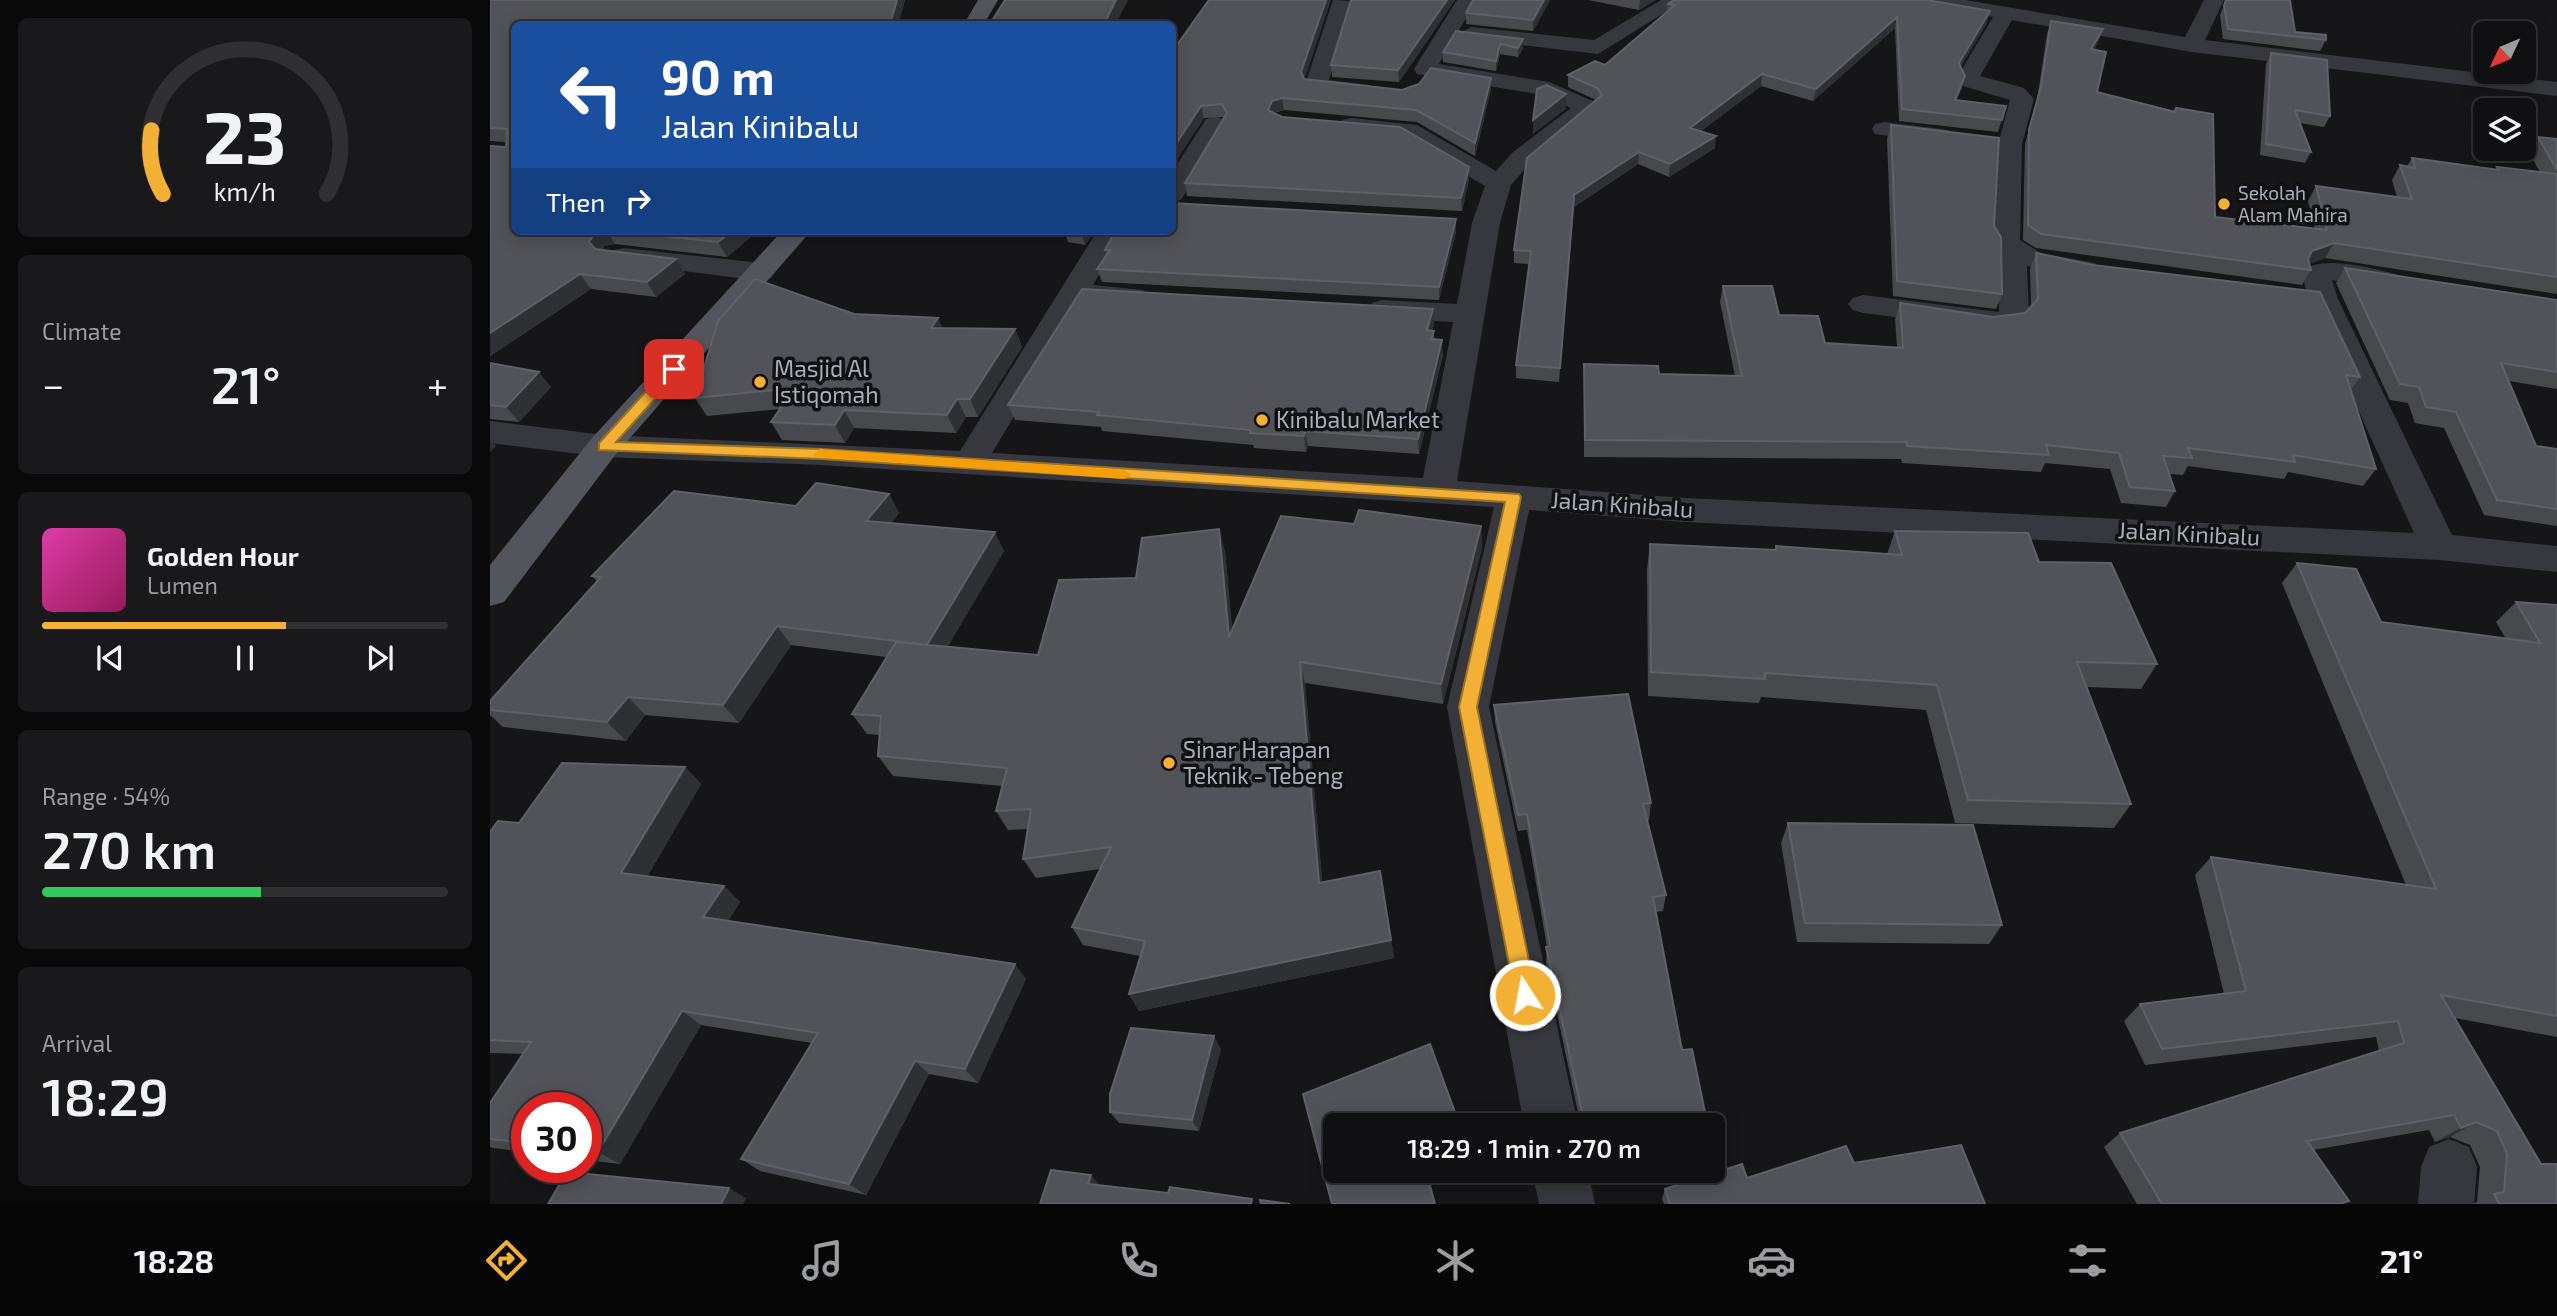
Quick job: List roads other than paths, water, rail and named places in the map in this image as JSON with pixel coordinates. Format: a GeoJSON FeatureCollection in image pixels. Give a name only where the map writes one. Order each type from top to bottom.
{"type":"FeatureCollection","features":[{"type":"Feature","properties":{"kind":"main road"},"geometry":{"type":"LineString","coordinates":[[976,21],[988,0]]}},
{"type":"Feature","properties":{"kind":"main road"},"geometry":{"type":"LineString","coordinates":[[490,592],[604,446],[793,235]]}},
{"type":"Feature","properties":{"kind":"street"},"geometry":{"type":"LineString","coordinates":[[1343,1],[1317,85],[1400,90],[1425,69],[1467,0]]}},
{"type":"Feature","properties":{"kind":"street"},"geometry":{"type":"LineString","coordinates":[[1448,31],[1598,47],[1675,0]]}},
{"type":"Feature","properties":{"kind":"street"},"geometry":{"type":"LineString","coordinates":[[1928,0],[2194,43],[2557,89]]}},
{"type":"Feature","properties":{"kind":"street"},"geometry":{"type":"LineString","coordinates":[[2194,43],[2214,0]]}},
{"type":"Feature","properties":{"kind":"street"},"geometry":{"type":"LineString","coordinates":[[1863,304],[1988,322],[2006,321],[2014,315],[2012,251],[2006,241],[1998,142],[2022,99],[2016,93],[1971,81],[1969,76],[2006,13]]}},
{"type":"Feature","properties":{"kind":"street"},"geometry":{"type":"LineString","coordinates":[[1425,69],[1549,89],[1587,107],[1521,158],[1499,183],[1486,223],[1438,491]]}},
{"type":"Feature","properties":{"kind":"street"},"geometry":{"type":"LineString","coordinates":[[1325,123],[1408,130],[1499,183]]}},
{"type":"Feature","properties":{"kind":"street"},"geometry":{"type":"LineString","coordinates":[[1176,187],[1215,124]]}},
{"type":"Feature","properties":{"kind":"street"},"geometry":{"type":"LineString","coordinates":[[1884,129],[1960,138]]}},
{"type":"Feature","properties":{"kind":"street"},"geometry":{"type":"LineString","coordinates":[[1176,205],[1200,206]]}},
{"type":"Feature","properties":{"kind":"street"},"geometry":{"type":"LineString","coordinates":[[1459,221],[1486,223]]}},
{"type":"Feature","properties":{"kind":"street"},"geometry":{"type":"LineString","coordinates":[[968,465],[1109,235]]}},
{"type":"Feature","properties":{"kind":"street"},"geometry":{"type":"LineString","coordinates":[[2012,251],[2028,258],[2113,272]]}},
{"type":"Feature","properties":{"kind":"street"},"geometry":{"type":"LineString","coordinates":[[615,256],[761,272]]}},
{"type":"Feature","properties":{"kind":"street"},"geometry":{"type":"LineString","coordinates":[[2423,286],[2321,270],[2316,273],[2310,298],[2439,547]]}},
{"type":"Feature","properties":{"kind":"street"},"geometry":{"type":"LineString","coordinates":[[1073,292],[1155,297]]}},
{"type":"Feature","properties":{"kind":"street"},"geometry":{"type":"LineString","coordinates":[[1348,307],[1471,314]]}},
{"type":"Feature","properties":{"kind":"street","name":"Jalan Kinibalu"},"geometry":{"type":"LineString","coordinates":[[490,432],[604,446],[821,454],[968,465],[1438,491],[1685,510],[2439,547],[2557,559]]}},
{"type":"Feature","properties":{"kind":"street"},"geometry":{"type":"LineString","coordinates":[[1514,497],[1468,707],[1549,1113]]}},
{"type":"Feature","properties":{"kind":"street"},"geometry":{"type":"LineString","coordinates":[[1563,1183],[1567,1204]]}},
{"type":"Feature","properties":{"kind":"place","name":"Sekolah Alam Mahira"},"geometry":{"type":"Point","coordinates":[2224,204]}},
{"type":"Feature","properties":{"kind":"place","name":"Masjid Al Istiqomah"},"geometry":{"type":"Point","coordinates":[760,382]}},
{"type":"Feature","properties":{"kind":"place","name":"Kinibalu Market"},"geometry":{"type":"Point","coordinates":[1262,420]}},
{"type":"Feature","properties":{"kind":"place","name":"Sinar Harapan Teknik - Tebeng"},"geometry":{"type":"Point","coordinates":[1169,763]}}]}
